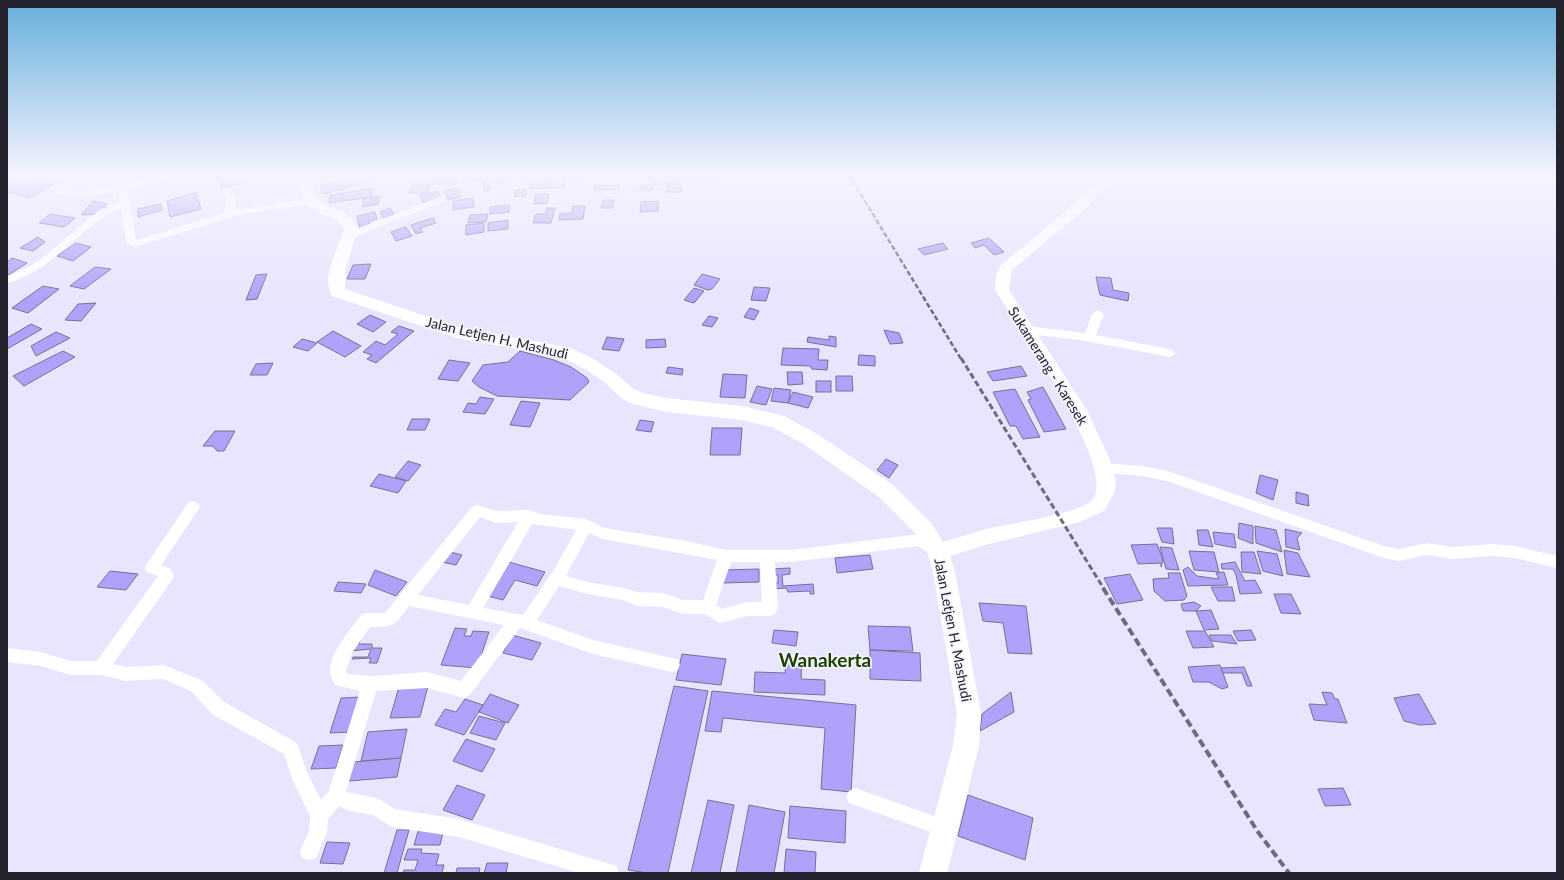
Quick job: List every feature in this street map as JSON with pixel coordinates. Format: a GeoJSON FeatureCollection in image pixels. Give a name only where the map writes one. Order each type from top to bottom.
{"type":"FeatureCollection","features":[{"type":"Feature","properties":{"kind":"main road"},"geometry":{"type":"LineString","coordinates":[[340,216],[344,218],[351,229],[350,235]]}},
{"type":"Feature","properties":{"kind":"main road","name":"Jalan Letjen H. Mashudi"},"geometry":{"type":"LineString","coordinates":[[350,235],[334,280],[338,292],[348,297],[457,332],[565,352],[591,365],[609,377],[628,394],[639,399],[666,405],[742,413],[777,421],[812,440],[886,492],[925,530],[938,552],[944,572],[969,714],[966,746],[933,873]]}},
{"type":"Feature","properties":{"kind":"street"},"geometry":{"type":"LineString","coordinates":[[7,280],[34,268],[49,258],[98,216]]}},
{"type":"Feature","properties":{"kind":"street"},"geometry":{"type":"LineString","coordinates":[[126,216],[131,242],[134,244],[226,216]]}},
{"type":"Feature","properties":{"kind":"street"},"geometry":{"type":"LineString","coordinates":[[350,235],[403,216]]}},
{"type":"Feature","properties":{"kind":"street","name":"Sukamerang - Karesek"},"geometry":{"type":"LineString","coordinates":[[938,552],[985,537],[1074,517],[1098,506],[1106,491],[1107,480],[1080,412],[1002,290],[1001,282],[1006,268],[1068,216]]}},
{"type":"Feature","properties":{"kind":"street"},"geometry":{"type":"LineString","coordinates":[[1089,338],[1098,314]]}},
{"type":"Feature","properties":{"kind":"street"},"geometry":{"type":"LineString","coordinates":[[1027,330],[1089,338],[1170,353]]}},
{"type":"Feature","properties":{"kind":"street"},"geometry":{"type":"LineString","coordinates":[[1103,468],[1142,471],[1168,476],[1384,552],[1399,555],[1426,549],[1453,553],[1497,550],[1557,562]]}},
{"type":"Feature","properties":{"kind":"street"},"geometry":{"type":"LineString","coordinates":[[101,668],[167,576],[166,573],[152,568],[153,565],[193,507]]}},
{"type":"Feature","properties":{"kind":"street"},"geometry":{"type":"LineString","coordinates":[[586,525],[555,579],[522,622],[464,690],[429,680],[352,684],[341,680],[338,670],[345,650],[366,620],[389,620],[477,511],[496,517],[529,516],[538,520],[586,525],[603,533],[686,547],[726,556],[767,557],[871,548],[920,540],[938,552]]}},
{"type":"Feature","properties":{"kind":"street"},"geometry":{"type":"LineString","coordinates":[[472,613],[529,516]]}},
{"type":"Feature","properties":{"kind":"street"},"geometry":{"type":"LineString","coordinates":[[708,607],[726,556]]}},
{"type":"Feature","properties":{"kind":"street"},"geometry":{"type":"LineString","coordinates":[[555,579],[587,588],[624,594],[637,599],[663,600],[683,607],[708,607],[720,616],[747,609],[770,609],[767,557]]}},
{"type":"Feature","properties":{"kind":"street"},"geometry":{"type":"LineString","coordinates":[[406,599],[522,622],[593,647],[672,665]]}},
{"type":"Feature","properties":{"kind":"street"},"geometry":{"type":"LineString","coordinates":[[7,655],[41,659],[70,668],[101,668],[126,674],[164,672],[197,686],[218,708],[291,749],[299,775],[319,815],[318,832],[309,850]]}},
{"type":"Feature","properties":{"kind":"street"},"geometry":{"type":"LineString","coordinates":[[319,815],[336,796],[370,684]]}},
{"type":"Feature","properties":{"kind":"street"},"geometry":{"type":"LineString","coordinates":[[336,796],[349,802],[377,807],[392,818],[459,828],[610,873]]}},
{"type":"Feature","properties":{"kind":"street"},"geometry":{"type":"LineString","coordinates":[[855,797],[945,828]]}},
{"type":"Feature","properties":{"kind":"building"},"geometry":{"type":"Polygon","coordinates":[[[47,216],[75,218],[64,227],[39,223],[47,216]]]}},
{"type":"Feature","properties":{"kind":"building"},"geometry":{"type":"Polygon","coordinates":[[[357,216],[376,216],[377,219],[369,221],[370,226],[360,229],[357,216]]]}},
{"type":"Feature","properties":{"kind":"building"},"geometry":{"type":"Polygon","coordinates":[[[383,216],[396,217],[385,220],[383,216]]]}},
{"type":"Feature","properties":{"kind":"building"},"geometry":{"type":"Polygon","coordinates":[[[470,216],[487,216],[486,222],[468,223],[470,216]]]}},
{"type":"Feature","properties":{"kind":"building"},"geometry":{"type":"Polygon","coordinates":[[[535,216],[553,216],[551,223],[533,223],[535,216]]]}},
{"type":"Feature","properties":{"kind":"building"},"geometry":{"type":"Polygon","coordinates":[[[560,216],[583,216],[583,219],[559,220],[560,216]]]}},
{"type":"Feature","properties":{"kind":"building"},"geometry":{"type":"Polygon","coordinates":[[[433,218],[436,223],[420,228],[423,232],[416,234],[411,225],[433,218]]]}},
{"type":"Feature","properties":{"kind":"building"},"geometry":{"type":"Polygon","coordinates":[[[508,220],[508,229],[488,231],[488,223],[508,220]]]}},
{"type":"Feature","properties":{"kind":"building"},"geometry":{"type":"Polygon","coordinates":[[[484,223],[484,232],[466,235],[466,225],[484,223]]]}},
{"type":"Feature","properties":{"kind":"building"},"geometry":{"type":"Polygon","coordinates":[[[406,227],[412,236],[396,241],[391,232],[406,227]]]}},
{"type":"Feature","properties":{"kind":"building"},"geometry":{"type":"Polygon","coordinates":[[[38,237],[45,242],[33,251],[20,248],[38,237]]]}},
{"type":"Feature","properties":{"kind":"building"},"geometry":{"type":"Polygon","coordinates":[[[989,238],[1004,252],[994,255],[984,245],[975,248],[971,243],[989,238]]]}},
{"type":"Feature","properties":{"kind":"building"},"geometry":{"type":"Polygon","coordinates":[[[76,243],[91,247],[73,261],[57,256],[76,243]]]}},
{"type":"Feature","properties":{"kind":"building"},"geometry":{"type":"Polygon","coordinates":[[[943,243],[948,249],[924,255],[918,249],[943,243]]]}},
{"type":"Feature","properties":{"kind":"building"},"geometry":{"type":"Polygon","coordinates":[[[12,258],[27,263],[7,276],[7,262],[12,258]]]}},
{"type":"Feature","properties":{"kind":"building"},"geometry":{"type":"Polygon","coordinates":[[[371,264],[365,279],[347,279],[353,265],[371,264]]]}},
{"type":"Feature","properties":{"kind":"building"},"geometry":{"type":"Polygon","coordinates":[[[95,267],[111,269],[84,289],[70,286],[95,267]]]}},
{"type":"Feature","properties":{"kind":"building"},"geometry":{"type":"Polygon","coordinates":[[[267,274],[257,299],[246,300],[256,275],[267,274]]]}},
{"type":"Feature","properties":{"kind":"building"},"geometry":{"type":"Polygon","coordinates":[[[702,274],[720,279],[712,289],[708,290],[694,285],[702,274]]]}},
{"type":"Feature","properties":{"kind":"building"},"geometry":{"type":"Polygon","coordinates":[[[1096,277],[1111,278],[1113,290],[1129,293],[1128,301],[1100,295],[1096,277]]]}},
{"type":"Feature","properties":{"kind":"building"},"geometry":{"type":"Polygon","coordinates":[[[43,286],[59,289],[28,313],[12,308],[43,286]]]}},
{"type":"Feature","properties":{"kind":"building"},"geometry":{"type":"Polygon","coordinates":[[[754,287],[770,288],[766,301],[751,300],[754,287]]]}},
{"type":"Feature","properties":{"kind":"building"},"geometry":{"type":"Polygon","coordinates":[[[694,288],[704,291],[694,303],[684,300],[694,288]]]}},
{"type":"Feature","properties":{"kind":"building"},"geometry":{"type":"Polygon","coordinates":[[[96,303],[81,321],[65,320],[78,304],[96,303]]]}},
{"type":"Feature","properties":{"kind":"building"},"geometry":{"type":"Polygon","coordinates":[[[750,308],[759,311],[754,320],[744,317],[750,308]]]}},
{"type":"Feature","properties":{"kind":"building"},"geometry":{"type":"Polygon","coordinates":[[[370,315],[386,322],[373,332],[357,324],[370,315]]]}},
{"type":"Feature","properties":{"kind":"building"},"geometry":{"type":"Polygon","coordinates":[[[709,316],[718,318],[712,327],[702,325],[709,316]]]}},
{"type":"Feature","properties":{"kind":"building"},"geometry":{"type":"Polygon","coordinates":[[[31,324],[42,329],[7,349],[7,338],[31,324]]]}},
{"type":"Feature","properties":{"kind":"building"},"geometry":{"type":"Polygon","coordinates":[[[399,326],[414,331],[376,363],[367,359],[372,355],[363,352],[376,341],[385,345],[398,334],[391,332],[399,326]]]}},
{"type":"Feature","properties":{"kind":"building"},"geometry":{"type":"Polygon","coordinates":[[[884,330],[899,333],[903,343],[890,344],[884,330]]]}},
{"type":"Feature","properties":{"kind":"building"},"geometry":{"type":"Polygon","coordinates":[[[333,331],[361,346],[345,357],[317,342],[333,331]]]}},
{"type":"Feature","properties":{"kind":"building"},"geometry":{"type":"Polygon","coordinates":[[[56,332],[70,338],[36,356],[31,346],[56,332]]]}},
{"type":"Feature","properties":{"kind":"building"},"geometry":{"type":"Polygon","coordinates":[[[829,336],[836,337],[836,347],[807,342],[808,337],[829,340],[829,336]]]}},
{"type":"Feature","properties":{"kind":"building"},"geometry":{"type":"Polygon","coordinates":[[[607,337],[624,339],[619,351],[602,349],[607,337]]]}},
{"type":"Feature","properties":{"kind":"building"},"geometry":{"type":"Polygon","coordinates":[[[302,339],[317,343],[308,351],[293,347],[302,339]]]}},
{"type":"Feature","properties":{"kind":"building"},"geometry":{"type":"Polygon","coordinates":[[[665,339],[666,347],[646,348],[646,340],[665,339]]]}},
{"type":"Feature","properties":{"kind":"building"},"geometry":{"type":"Polygon","coordinates":[[[783,348],[819,349],[818,360],[828,360],[827,370],[812,369],[810,366],[781,365],[783,348]]]}},
{"type":"Feature","properties":{"kind":"building"},"geometry":{"type":"Polygon","coordinates":[[[63,351],[75,357],[24,386],[13,376],[63,351]]]}},
{"type":"Feature","properties":{"kind":"building"},"geometry":{"type":"Polygon","coordinates":[[[520,351],[554,360],[571,367],[587,378],[589,382],[570,400],[497,396],[479,387],[472,381],[483,365],[508,362],[520,351]]]}},
{"type":"Feature","properties":{"kind":"building"},"geometry":{"type":"Polygon","coordinates":[[[859,355],[875,356],[875,366],[858,365],[859,355]]]}},
{"type":"Feature","properties":{"kind":"building"},"geometry":{"type":"Polygon","coordinates":[[[449,360],[470,363],[458,381],[438,379],[449,360]]]}},
{"type":"Feature","properties":{"kind":"building"},"geometry":{"type":"Polygon","coordinates":[[[273,363],[267,375],[250,375],[256,364],[273,363]]]}},
{"type":"Feature","properties":{"kind":"building"},"geometry":{"type":"Polygon","coordinates":[[[1021,366],[1027,376],[993,381],[987,372],[1021,366]]]}},
{"type":"Feature","properties":{"kind":"building"},"geometry":{"type":"Polygon","coordinates":[[[668,367],[683,369],[682,375],[666,373],[668,367]]]}},
{"type":"Feature","properties":{"kind":"building"},"geometry":{"type":"Polygon","coordinates":[[[787,372],[802,372],[803,384],[788,385],[787,372]]]}},
{"type":"Feature","properties":{"kind":"building"},"geometry":{"type":"Polygon","coordinates":[[[723,374],[747,375],[745,398],[720,397],[723,374]]]}},
{"type":"Feature","properties":{"kind":"building"},"geometry":{"type":"Polygon","coordinates":[[[836,376],[852,376],[853,391],[836,391],[836,376]]]}},
{"type":"Feature","properties":{"kind":"building"},"geometry":{"type":"Polygon","coordinates":[[[816,381],[831,381],[831,392],[816,392],[816,381]]]}},
{"type":"Feature","properties":{"kind":"building"},"geometry":{"type":"Polygon","coordinates":[[[757,386],[772,389],[766,405],[750,402],[757,386]]]}},
{"type":"Feature","properties":{"kind":"building"},"geometry":{"type":"Polygon","coordinates":[[[1043,387],[1066,429],[1044,432],[1028,400],[1031,399],[1027,392],[1043,387]]]}},
{"type":"Feature","properties":{"kind":"building"},"geometry":{"type":"Polygon","coordinates":[[[774,388],[791,390],[788,403],[771,401],[774,388]]]}},
{"type":"Feature","properties":{"kind":"building"},"geometry":{"type":"Polygon","coordinates":[[[1015,389],[1040,437],[1023,439],[1016,426],[1010,426],[993,392],[1015,389]]]}},
{"type":"Feature","properties":{"kind":"building"},"geometry":{"type":"Polygon","coordinates":[[[793,392],[813,397],[808,408],[788,403],[793,392]]]}},
{"type":"Feature","properties":{"kind":"building"},"geometry":{"type":"Polygon","coordinates":[[[480,397],[494,399],[485,414],[463,412],[468,403],[476,404],[480,397]]]}},
{"type":"Feature","properties":{"kind":"building"},"geometry":{"type":"Polygon","coordinates":[[[521,401],[540,403],[530,427],[510,425],[521,401]]]}},
{"type":"Feature","properties":{"kind":"building"},"geometry":{"type":"Polygon","coordinates":[[[412,419],[430,419],[425,430],[407,430],[412,419]]]}},
{"type":"Feature","properties":{"kind":"building"},"geometry":{"type":"Polygon","coordinates":[[[640,420],[654,422],[651,432],[636,430],[640,420]]]}},
{"type":"Feature","properties":{"kind":"building"},"geometry":{"type":"Polygon","coordinates":[[[712,428],[742,428],[740,455],[710,455],[712,428]]]}},
{"type":"Feature","properties":{"kind":"building"},"geometry":{"type":"Polygon","coordinates":[[[215,431],[235,431],[224,451],[217,451],[213,446],[203,446],[215,431]]]}},
{"type":"Feature","properties":{"kind":"building"},"geometry":{"type":"Polygon","coordinates":[[[886,459],[898,465],[889,478],[877,470],[886,459]]]}},
{"type":"Feature","properties":{"kind":"building"},"geometry":{"type":"Polygon","coordinates":[[[408,461],[421,465],[408,481],[395,477],[408,461]]]}},
{"type":"Feature","properties":{"kind":"building"},"geometry":{"type":"Polygon","coordinates":[[[379,474],[406,481],[398,493],[370,486],[379,474]]]}},
{"type":"Feature","properties":{"kind":"building"},"geometry":{"type":"Polygon","coordinates":[[[1260,475],[1278,480],[1273,500],[1256,493],[1260,475]]]}},
{"type":"Feature","properties":{"kind":"building"},"geometry":{"type":"Polygon","coordinates":[[[1296,492],[1308,495],[1309,506],[1296,503],[1296,492]]]}},
{"type":"Feature","properties":{"kind":"building"},"geometry":{"type":"Polygon","coordinates":[[[1239,523],[1253,526],[1253,544],[1238,538],[1239,523]]]}},
{"type":"Feature","properties":{"kind":"building"},"geometry":{"type":"Polygon","coordinates":[[[1255,526],[1276,530],[1282,552],[1256,543],[1255,526]]]}},
{"type":"Feature","properties":{"kind":"building"},"geometry":{"type":"Polygon","coordinates":[[[1157,528],[1172,528],[1174,544],[1162,542],[1157,528]]]}},
{"type":"Feature","properties":{"kind":"building"},"geometry":{"type":"Polygon","coordinates":[[[1285,529],[1302,533],[1297,538],[1300,550],[1286,547],[1285,529]]]}},
{"type":"Feature","properties":{"kind":"building"},"geometry":{"type":"Polygon","coordinates":[[[1197,530],[1208,530],[1213,547],[1199,545],[1197,530]]]}},
{"type":"Feature","properties":{"kind":"building"},"geometry":{"type":"Polygon","coordinates":[[[1213,532],[1234,534],[1236,548],[1215,544],[1213,532]]]}},
{"type":"Feature","properties":{"kind":"building"},"geometry":{"type":"Polygon","coordinates":[[[1157,544],[1163,560],[1161,567],[1161,563],[1138,564],[1131,545],[1157,544]]]}},
{"type":"Feature","properties":{"kind":"building"},"geometry":{"type":"Polygon","coordinates":[[[1160,547],[1172,548],[1179,570],[1166,569],[1160,547]]]}},
{"type":"Feature","properties":{"kind":"building"},"geometry":{"type":"Polygon","coordinates":[[[442,550],[462,555],[456,565],[442,562],[442,550]]]}},
{"type":"Feature","properties":{"kind":"building"},"geometry":{"type":"Polygon","coordinates":[[[1284,550],[1298,553],[1310,577],[1287,574],[1284,550]]]}},
{"type":"Feature","properties":{"kind":"building"},"geometry":{"type":"Polygon","coordinates":[[[1189,551],[1214,552],[1219,572],[1194,570],[1189,551]]]}},
{"type":"Feature","properties":{"kind":"building"},"geometry":{"type":"Polygon","coordinates":[[[1257,551],[1277,554],[1283,576],[1263,571],[1257,551]]]}},
{"type":"Feature","properties":{"kind":"building"},"geometry":{"type":"Polygon","coordinates":[[[1241,552],[1254,552],[1261,574],[1242,572],[1241,552]]]}},
{"type":"Feature","properties":{"kind":"building"},"geometry":{"type":"Polygon","coordinates":[[[870,555],[873,569],[837,573],[835,558],[870,555]]]}},
{"type":"Feature","properties":{"kind":"building"},"geometry":{"type":"Polygon","coordinates":[[[505,561],[545,572],[537,586],[515,580],[503,600],[484,595],[505,561]]]}},
{"type":"Feature","properties":{"kind":"building"},"geometry":{"type":"Polygon","coordinates":[[[1235,562],[1245,581],[1255,580],[1262,593],[1240,594],[1236,575],[1233,569],[1222,569],[1221,564],[1235,562]]]}},
{"type":"Feature","properties":{"kind":"building"},"geometry":{"type":"Polygon","coordinates":[[[1188,567],[1197,576],[1219,579],[1216,573],[1224,572],[1228,585],[1188,586],[1183,570],[1188,567]]]}},
{"type":"Feature","properties":{"kind":"building"},"geometry":{"type":"Polygon","coordinates":[[[790,568],[790,574],[782,575],[783,586],[813,584],[814,594],[810,594],[810,591],[788,592],[786,588],[771,589],[770,584],[778,583],[778,575],[772,575],[771,569],[790,568]]]}},
{"type":"Feature","properties":{"kind":"building"},"geometry":{"type":"Polygon","coordinates":[[[759,569],[759,582],[722,583],[723,570],[759,569]]]}},
{"type":"Feature","properties":{"kind":"building"},"geometry":{"type":"Polygon","coordinates":[[[375,570],[407,582],[396,596],[368,585],[375,570]]]}},
{"type":"Feature","properties":{"kind":"building"},"geometry":{"type":"Polygon","coordinates":[[[110,571],[138,574],[126,590],[97,587],[110,571]]]}},
{"type":"Feature","properties":{"kind":"building"},"geometry":{"type":"Polygon","coordinates":[[[1168,573],[1180,573],[1187,596],[1184,600],[1165,601],[1154,591],[1153,579],[1169,578],[1168,573]]]}},
{"type":"Feature","properties":{"kind":"building"},"geometry":{"type":"Polygon","coordinates":[[[1130,574],[1143,600],[1117,604],[1104,578],[1130,574]]]}},
{"type":"Feature","properties":{"kind":"building"},"geometry":{"type":"Polygon","coordinates":[[[338,582],[366,584],[361,593],[334,591],[338,582]]]}},
{"type":"Feature","properties":{"kind":"building"},"geometry":{"type":"Polygon","coordinates":[[[1211,587],[1232,587],[1235,601],[1218,601],[1211,587]]]}},
{"type":"Feature","properties":{"kind":"building"},"geometry":{"type":"Polygon","coordinates":[[[1274,594],[1291,594],[1301,614],[1281,613],[1274,594]]]}},
{"type":"Feature","properties":{"kind":"building"},"geometry":{"type":"Polygon","coordinates":[[[1194,602],[1201,606],[1196,611],[1183,611],[1181,604],[1194,602]]]}},
{"type":"Feature","properties":{"kind":"building"},"geometry":{"type":"Polygon","coordinates":[[[979,603],[1026,606],[1032,654],[1008,653],[1003,623],[983,621],[979,603]]]}},
{"type":"Feature","properties":{"kind":"building"},"geometry":{"type":"Polygon","coordinates":[[[1211,610],[1219,629],[1204,630],[1196,611],[1211,610]]]}},
{"type":"Feature","properties":{"kind":"building"},"geometry":{"type":"Polygon","coordinates":[[[868,626],[910,627],[913,651],[870,650],[868,626]]]}},
{"type":"Feature","properties":{"kind":"building"},"geometry":{"type":"Polygon","coordinates":[[[364,628],[359,644],[372,644],[372,648],[382,648],[377,663],[369,663],[371,658],[352,659],[353,657],[368,657],[371,649],[351,651],[364,628]]]}},
{"type":"Feature","properties":{"kind":"building"},"geometry":{"type":"Polygon","coordinates":[[[455,628],[467,629],[464,636],[471,636],[473,631],[489,632],[477,668],[441,665],[455,628]]]}},
{"type":"Feature","properties":{"kind":"building"},"geometry":{"type":"Polygon","coordinates":[[[774,630],[798,632],[796,646],[772,643],[774,630]]]}},
{"type":"Feature","properties":{"kind":"building"},"geometry":{"type":"Polygon","coordinates":[[[1251,630],[1256,640],[1238,641],[1233,631],[1251,630]]]}},
{"type":"Feature","properties":{"kind":"building"},"geometry":{"type":"Polygon","coordinates":[[[1186,631],[1205,631],[1214,647],[1193,648],[1186,631]]]}},
{"type":"Feature","properties":{"kind":"building"},"geometry":{"type":"Polygon","coordinates":[[[512,635],[541,643],[532,660],[503,653],[512,635]]]}},
{"type":"Feature","properties":{"kind":"building"},"geometry":{"type":"Polygon","coordinates":[[[1209,635],[1231,635],[1237,644],[1212,641],[1209,635]]]}},
{"type":"Feature","properties":{"kind":"building"},"geometry":{"type":"Polygon","coordinates":[[[870,650],[920,653],[921,681],[870,679],[870,650]]]}},
{"type":"Feature","properties":{"kind":"building"},"geometry":{"type":"Polygon","coordinates":[[[682,654],[726,659],[721,685],[676,680],[682,654]]]}},
{"type":"Feature","properties":{"kind":"building"},"geometry":{"type":"Polygon","coordinates":[[[786,660],[802,661],[801,679],[825,680],[825,695],[754,692],[755,672],[785,673],[786,660]]]}},
{"type":"Feature","properties":{"kind":"building"},"geometry":{"type":"Polygon","coordinates":[[[1220,665],[1228,687],[1222,689],[1209,682],[1193,682],[1188,667],[1220,665]]]}},
{"type":"Feature","properties":{"kind":"building"},"geometry":{"type":"Polygon","coordinates":[[[1244,667],[1252,686],[1247,686],[1242,673],[1223,673],[1221,668],[1244,667]]]}},
{"type":"Feature","properties":{"kind":"building"},"geometry":{"type":"Polygon","coordinates":[[[428,686],[420,717],[390,718],[399,687],[428,686]]]}},
{"type":"Feature","properties":{"kind":"building"},"geometry":{"type":"Polygon","coordinates":[[[674,686],[708,691],[668,873],[648,873],[628,870],[674,686]]]}},
{"type":"Feature","properties":{"kind":"building"},"geometry":{"type":"Polygon","coordinates":[[[712,691],[856,705],[851,792],[821,789],[825,728],[723,718],[721,732],[705,731],[712,691]]]}},
{"type":"Feature","properties":{"kind":"building"},"geometry":{"type":"Polygon","coordinates":[[[1011,692],[1014,712],[980,731],[982,714],[1011,692]]]}},
{"type":"Feature","properties":{"kind":"building"},"geometry":{"type":"Polygon","coordinates":[[[1322,692],[1332,693],[1335,699],[1338,699],[1347,723],[1314,720],[1309,704],[1327,705],[1322,692]]]}},
{"type":"Feature","properties":{"kind":"building"},"geometry":{"type":"Polygon","coordinates":[[[490,694],[519,705],[508,723],[479,712],[490,694]]]}},
{"type":"Feature","properties":{"kind":"building"},"geometry":{"type":"Polygon","coordinates":[[[1419,694],[1436,724],[1420,725],[1404,721],[1394,698],[1419,694]]]}},
{"type":"Feature","properties":{"kind":"building"},"geometry":{"type":"Polygon","coordinates":[[[361,697],[351,732],[330,733],[341,698],[361,697]]]}},
{"type":"Feature","properties":{"kind":"building"},"geometry":{"type":"Polygon","coordinates":[[[465,699],[483,705],[464,735],[435,725],[445,709],[456,712],[465,699]]]}},
{"type":"Feature","properties":{"kind":"building"},"geometry":{"type":"Polygon","coordinates":[[[479,716],[505,723],[496,740],[470,733],[479,716]]]}},
{"type":"Feature","properties":{"kind":"building"},"geometry":{"type":"Polygon","coordinates":[[[407,729],[401,758],[361,761],[368,732],[407,729]]]}},
{"type":"Feature","properties":{"kind":"building"},"geometry":{"type":"Polygon","coordinates":[[[466,739],[495,749],[482,772],[453,761],[466,739]]]}},
{"type":"Feature","properties":{"kind":"building"},"geometry":{"type":"Polygon","coordinates":[[[343,745],[336,768],[311,769],[319,746],[343,745]]]}},
{"type":"Feature","properties":{"kind":"building"},"geometry":{"type":"Polygon","coordinates":[[[401,758],[397,777],[349,781],[354,762],[401,758]]]}},
{"type":"Feature","properties":{"kind":"building"},"geometry":{"type":"Polygon","coordinates":[[[457,785],[485,795],[472,820],[443,810],[457,785]]]}},
{"type":"Feature","properties":{"kind":"building"},"geometry":{"type":"Polygon","coordinates":[[[1343,788],[1351,805],[1325,806],[1318,789],[1343,788]]]}},
{"type":"Feature","properties":{"kind":"building"},"geometry":{"type":"Polygon","coordinates":[[[968,795],[1033,818],[1025,860],[958,836],[968,795]]]}},
{"type":"Feature","properties":{"kind":"building"},"geometry":{"type":"Polygon","coordinates":[[[708,800],[734,805],[720,873],[691,873],[708,800]]]}},
{"type":"Feature","properties":{"kind":"building"},"geometry":{"type":"Polygon","coordinates":[[[749,805],[785,812],[774,873],[736,873],[749,805]]]}},
{"type":"Feature","properties":{"kind":"building"},"geometry":{"type":"Polygon","coordinates":[[[790,806],[846,811],[845,843],[788,838],[790,806]]]}},
{"type":"Feature","properties":{"kind":"building"},"geometry":{"type":"Polygon","coordinates":[[[419,828],[444,828],[440,845],[414,845],[419,828]]]}},
{"type":"Feature","properties":{"kind":"building"},"geometry":{"type":"Polygon","coordinates":[[[397,830],[409,830],[397,873],[384,873],[397,830]]]}},
{"type":"Feature","properties":{"kind":"building"},"geometry":{"type":"Polygon","coordinates":[[[327,842],[350,843],[343,864],[320,863],[327,842]]]}},
{"type":"Feature","properties":{"kind":"building"},"geometry":{"type":"Polygon","coordinates":[[[408,849],[422,849],[421,853],[439,854],[436,865],[444,865],[442,873],[403,873],[404,870],[415,870],[418,860],[404,860],[408,849]]]}},
{"type":"Feature","properties":{"kind":"building"},"geometry":{"type":"Polygon","coordinates":[[[786,849],[816,852],[815,873],[784,873],[786,849]]]}},
{"type":"Feature","properties":{"kind":"building"},"geometry":{"type":"Polygon","coordinates":[[[487,863],[508,863],[506,873],[484,873],[487,863]]]}},
{"type":"Feature","properties":{"kind":"building"},"geometry":{"type":"Polygon","coordinates":[[[457,868],[480,868],[479,873],[456,873],[457,868]]]}},
{"type":"Feature","properties":{"kind":"railway"},"geometry":{"type":"LineString","coordinates":[[874,216],[961,359]]}},
{"type":"Feature","properties":{"kind":"railway"},"geometry":{"type":"LineString","coordinates":[[961,358],[1104,589]]}},
{"type":"Feature","properties":{"kind":"railway"},"geometry":{"type":"LineString","coordinates":[[1103,588],[1258,832],[1289,873]]}},
{"type":"Feature","properties":{"kind":"district","name":"Wanakerta"},"geometry":{"type":"Point","coordinates":[825,660]}}]}
